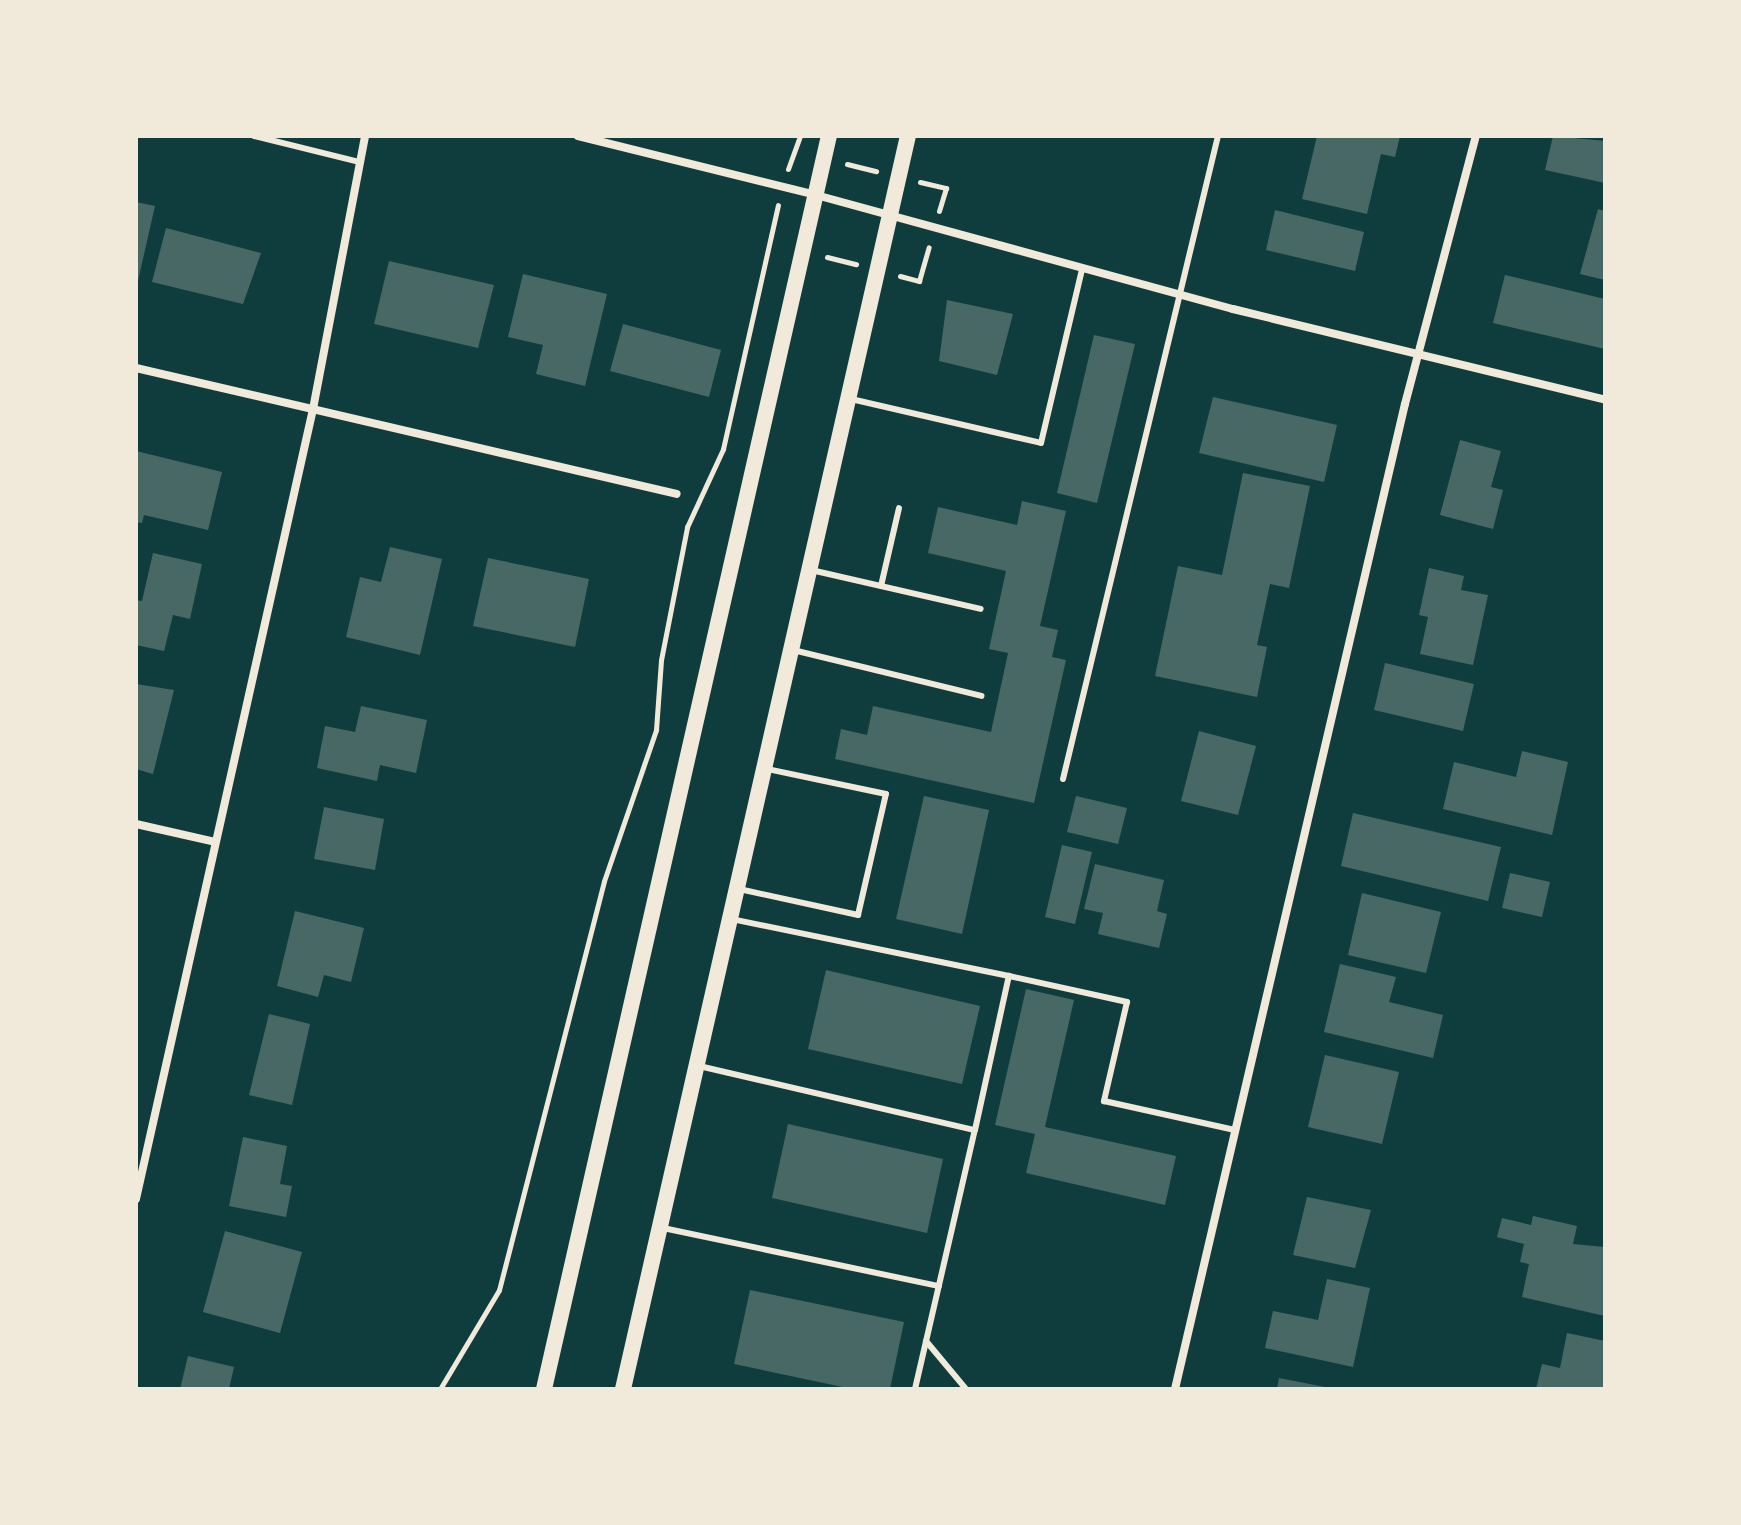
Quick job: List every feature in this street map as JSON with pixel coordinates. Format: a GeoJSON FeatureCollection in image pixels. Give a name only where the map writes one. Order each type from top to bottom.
{"type":"FeatureCollection","features":[{"type":"Feature","properties":{"kind":"main road"},"geometry":{"type":"LineString","coordinates":[[544,1389],[829,136]]}},
{"type":"Feature","properties":{"kind":"main road"},"geometry":{"type":"LineString","coordinates":[[623,1389],[908,136]]}},
{"type":"Feature","properties":{"kind":"street"},"geometry":{"type":"LineString","coordinates":[[136,1199],[313,409],[365,136]]}},
{"type":"Feature","properties":{"kind":"street"},"geometry":{"type":"LineString","coordinates":[[578,136],[782,186],[1181,295],[1605,400]]}},
{"type":"Feature","properties":{"kind":"street"},"geometry":{"type":"LineString","coordinates":[[1175,1389],[1405,404],[1422,355],[1476,136]]}},
{"type":"Feature","properties":{"kind":"street"},"geometry":{"type":"LineString","coordinates":[[136,368],[677,494]]}},
{"type":"Feature","properties":{"kind":"street"},"geometry":{"type":"LineString","coordinates":[[136,824],[215,842]]}},
{"type":"Feature","properties":{"kind":"lane"},"geometry":{"type":"LineString","coordinates":[[254,136],[359,162]]}},
{"type":"Feature","properties":{"kind":"lane"},"geometry":{"type":"LineString","coordinates":[[1063,779],[1218,136]]}},
{"type":"Feature","properties":{"kind":"lane"},"geometry":{"type":"LineString","coordinates":[[848,398],[1041,443],[1082,269]]}},
{"type":"Feature","properties":{"kind":"lane"},"geometry":{"type":"LineString","coordinates":[[881,586],[899,508]]}},
{"type":"Feature","properties":{"kind":"lane"},"geometry":{"type":"LineString","coordinates":[[808,569],[981,609]]}},
{"type":"Feature","properties":{"kind":"lane"},"geometry":{"type":"LineString","coordinates":[[789,649],[981,696]]}},
{"type":"Feature","properties":{"kind":"lane"},"geometry":{"type":"LineString","coordinates":[[735,888],[858,915],[886,794],[762,768]]}},
{"type":"Feature","properties":{"kind":"lane"},"geometry":{"type":"LineString","coordinates":[[729,918],[1127,1002],[1104,1101],[1235,1130]]}},
{"type":"Feature","properties":{"kind":"lane"},"geometry":{"type":"LineString","coordinates":[[915,1389],[1009,976]]}},
{"type":"Feature","properties":{"kind":"lane"},"geometry":{"type":"LineString","coordinates":[[695,1066],[975,1130]]}},
{"type":"Feature","properties":{"kind":"lane"},"geometry":{"type":"LineString","coordinates":[[659,1227],[939,1286]]}},
{"type":"Feature","properties":{"kind":"lane"},"geometry":{"type":"LineString","coordinates":[[926,1341],[966,1389]]}},
{"type":"Feature","properties":{"kind":"path"},"geometry":{"type":"LineString","coordinates":[[440,1389],[499,1290],[604,881],[656,730],[661,660],[687,527],[723,449],[763,288],[782,186],[800,136]]}},
{"type":"Feature","properties":{"kind":"path"},"geometry":{"type":"LineString","coordinates":[[794,151],[946,188]]}},
{"type":"Feature","properties":{"kind":"building"},"geometry":{"type":"Polygon","coordinates":[[[1317,136],[1400,136],[1395,157],[1381,154],[1367,214],[1302,199],[1317,136]]]}},
{"type":"Feature","properties":{"kind":"building"},"geometry":{"type":"Polygon","coordinates":[[[1553,136],[1605,141],[1605,183],[1545,170],[1553,136]]]}},
{"type":"Feature","properties":{"kind":"building"},"geometry":{"type":"Polygon","coordinates":[[[136,202],[155,206],[137,285],[136,285],[136,202]]]}},
{"type":"Feature","properties":{"kind":"building"},"geometry":{"type":"Polygon","coordinates":[[[1598,209],[1605,211],[1605,280],[1580,274],[1598,209]]]}},
{"type":"Feature","properties":{"kind":"building"},"geometry":{"type":"Polygon","coordinates":[[[1275,210],[1364,232],[1355,271],[1266,250],[1275,210]]]}},
{"type":"Feature","properties":{"kind":"building"},"geometry":{"type":"Polygon","coordinates":[[[166,228],[261,253],[243,304],[152,282],[166,228]]]}},
{"type":"Feature","properties":{"kind":"building"},"geometry":{"type":"Polygon","coordinates":[[[389,261],[494,285],[478,348],[374,324],[389,261]]]}},
{"type":"Feature","properties":{"kind":"building"},"geometry":{"type":"Polygon","coordinates":[[[523,274],[607,294],[585,386],[536,374],[543,345],[508,337],[523,274]]]}},
{"type":"Feature","properties":{"kind":"building"},"geometry":{"type":"Polygon","coordinates":[[[1505,275],[1605,299],[1605,349],[1493,323],[1505,275]]]}},
{"type":"Feature","properties":{"kind":"building"},"geometry":{"type":"Polygon","coordinates":[[[947,300],[1013,314],[997,375],[939,361],[947,300]]]}},
{"type":"Feature","properties":{"kind":"building"},"geometry":{"type":"Polygon","coordinates":[[[623,324],[721,350],[709,397],[610,371],[623,324]]]}},
{"type":"Feature","properties":{"kind":"building"},"geometry":{"type":"Polygon","coordinates":[[[1094,335],[1135,344],[1097,503],[1057,493],[1094,335]]]}},
{"type":"Feature","properties":{"kind":"building"},"geometry":{"type":"Polygon","coordinates":[[[1213,397],[1337,425],[1324,482],[1199,453],[1213,397]]]}},
{"type":"Feature","properties":{"kind":"building"},"geometry":{"type":"Polygon","coordinates":[[[1460,440],[1501,451],[1491,487],[1503,490],[1493,529],[1440,515],[1460,440]]]}},
{"type":"Feature","properties":{"kind":"building"},"geometry":{"type":"Polygon","coordinates":[[[136,451],[222,472],[208,530],[144,515],[142,523],[136,522],[136,451]]]}},
{"type":"Feature","properties":{"kind":"building"},"geometry":{"type":"Polygon","coordinates":[[[1243,473],[1310,486],[1289,588],[1270,584],[1257,645],[1267,647],[1257,697],[1155,676],[1178,566],[1222,575],[1243,473]]]}},
{"type":"Feature","properties":{"kind":"building"},"geometry":{"type":"Polygon","coordinates":[[[1022,501],[1066,511],[1040,626],[1058,630],[1052,657],[1066,660],[1034,803],[835,759],[841,729],[867,735],[873,706],[991,732],[1008,653],[989,649],[1006,571],[928,553],[938,507],[1017,525],[1022,501]]]}},
{"type":"Feature","properties":{"kind":"building"},"geometry":{"type":"Polygon","coordinates":[[[390,547],[442,559],[420,655],[346,637],[360,577],[381,582],[390,547]]]}},
{"type":"Feature","properties":{"kind":"building"},"geometry":{"type":"Polygon","coordinates":[[[153,553],[202,564],[190,619],[173,615],[164,651],[136,645],[136,600],[142,601],[153,553]]]}},
{"type":"Feature","properties":{"kind":"building"},"geometry":{"type":"Polygon","coordinates":[[[488,558],[589,579],[575,647],[473,626],[488,558]]]}},
{"type":"Feature","properties":{"kind":"building"},"geometry":{"type":"Polygon","coordinates":[[[1429,568],[1464,576],[1461,590],[1488,595],[1473,665],[1420,654],[1428,617],[1419,615],[1429,568]]]}},
{"type":"Feature","properties":{"kind":"building"},"geometry":{"type":"Polygon","coordinates":[[[1385,663],[1474,684],[1463,731],[1374,710],[1385,663]]]}},
{"type":"Feature","properties":{"kind":"building"},"geometry":{"type":"Polygon","coordinates":[[[136,684],[174,690],[153,774],[136,769],[136,684]]]}},
{"type":"Feature","properties":{"kind":"building"},"geometry":{"type":"Polygon","coordinates":[[[361,706],[427,720],[416,773],[380,765],[377,781],[317,768],[325,726],[355,732],[361,706]]]}},
{"type":"Feature","properties":{"kind":"building"},"geometry":{"type":"Polygon","coordinates":[[[1199,731],[1256,746],[1238,815],[1181,801],[1199,731]]]}},
{"type":"Feature","properties":{"kind":"building"},"geometry":{"type":"Polygon","coordinates":[[[1522,751],[1568,762],[1552,835],[1443,809],[1454,762],[1516,777],[1522,751]]]}},
{"type":"Feature","properties":{"kind":"building"},"geometry":{"type":"Polygon","coordinates":[[[924,796],[989,810],[962,934],[896,919],[924,796]]]}},
{"type":"Feature","properties":{"kind":"building"},"geometry":{"type":"Polygon","coordinates":[[[1076,796],[1127,808],[1118,844],[1067,832],[1076,796]]]}},
{"type":"Feature","properties":{"kind":"building"},"geometry":{"type":"Polygon","coordinates":[[[324,807],[384,819],[375,870],[314,859],[324,807]]]}},
{"type":"Feature","properties":{"kind":"building"},"geometry":{"type":"Polygon","coordinates":[[[1353,813],[1501,847],[1488,901],[1341,866],[1353,813]]]}},
{"type":"Feature","properties":{"kind":"building"},"geometry":{"type":"Polygon","coordinates":[[[1062,845],[1092,852],[1075,924],[1045,917],[1062,845]]]}},
{"type":"Feature","properties":{"kind":"building"},"geometry":{"type":"Polygon","coordinates":[[[1095,864],[1164,880],[1157,911],[1167,914],[1159,948],[1098,934],[1103,913],[1084,909],[1095,864]]]}},
{"type":"Feature","properties":{"kind":"building"},"geometry":{"type":"Polygon","coordinates":[[[1510,873],[1550,882],[1542,917],[1502,908],[1510,873]]]}},
{"type":"Feature","properties":{"kind":"building"},"geometry":{"type":"Polygon","coordinates":[[[1362,893],[1441,912],[1426,973],[1348,955],[1362,893]]]}},
{"type":"Feature","properties":{"kind":"building"},"geometry":{"type":"Polygon","coordinates":[[[295,911],[364,928],[351,982],[324,975],[318,997],[277,986],[295,911]]]}},
{"type":"Feature","properties":{"kind":"building"},"geometry":{"type":"Polygon","coordinates":[[[1340,964],[1396,977],[1389,1002],[1443,1015],[1433,1058],[1324,1032],[1340,964]]]}},
{"type":"Feature","properties":{"kind":"building"},"geometry":{"type":"Polygon","coordinates":[[[826,970],[980,1006],[962,1084],[808,1049],[826,970]]]}},
{"type":"Feature","properties":{"kind":"building"},"geometry":{"type":"Polygon","coordinates":[[[1026,989],[1074,1000],[1045,1127],[1176,1156],[1165,1205],[1026,1173],[1035,1134],[995,1125],[1026,989]]]}},
{"type":"Feature","properties":{"kind":"building"},"geometry":{"type":"Polygon","coordinates":[[[269,1014],[310,1024],[292,1105],[249,1095],[269,1014]]]}},
{"type":"Feature","properties":{"kind":"building"},"geometry":{"type":"Polygon","coordinates":[[[1325,1055],[1399,1072],[1382,1144],[1308,1127],[1325,1055]]]}},
{"type":"Feature","properties":{"kind":"building"},"geometry":{"type":"Polygon","coordinates":[[[788,1124],[943,1159],[927,1233],[772,1198],[788,1124]]]}},
{"type":"Feature","properties":{"kind":"building"},"geometry":{"type":"Polygon","coordinates":[[[243,1137],[287,1146],[280,1184],[292,1186],[286,1217],[229,1206],[243,1137]]]}},
{"type":"Feature","properties":{"kind":"building"},"geometry":{"type":"Polygon","coordinates":[[[1307,1197],[1371,1210],[1355,1268],[1293,1255],[1307,1197]]]}},
{"type":"Feature","properties":{"kind":"building"},"geometry":{"type":"Polygon","coordinates":[[[1533,1216],[1577,1226],[1573,1244],[1605,1247],[1605,1316],[1522,1297],[1529,1264],[1520,1262],[1524,1244],[1497,1237],[1502,1218],[1531,1225],[1533,1216]]]}},
{"type":"Feature","properties":{"kind":"building"},"geometry":{"type":"Polygon","coordinates":[[[225,1231],[302,1252],[280,1333],[203,1312],[225,1231]]]}},
{"type":"Feature","properties":{"kind":"building"},"geometry":{"type":"Polygon","coordinates":[[[1327,1279],[1370,1288],[1353,1367],[1265,1348],[1273,1311],[1318,1320],[1327,1279]]]}},
{"type":"Feature","properties":{"kind":"building"},"geometry":{"type":"Polygon","coordinates":[[[750,1290],[904,1322],[890,1389],[852,1389],[734,1364],[750,1290]]]}},
{"type":"Feature","properties":{"kind":"building"},"geometry":{"type":"Polygon","coordinates":[[[1567,1333],[1605,1341],[1605,1389],[1536,1389],[1542,1364],[1560,1368],[1567,1333]]]}},
{"type":"Feature","properties":{"kind":"building"},"geometry":{"type":"Polygon","coordinates":[[[188,1356],[234,1367],[229,1389],[180,1389],[188,1356]]]}},
{"type":"Feature","properties":{"kind":"building"},"geometry":{"type":"Polygon","coordinates":[[[1279,1378],[1330,1388],[1330,1389],[1277,1389],[1279,1378]]]}}]}
